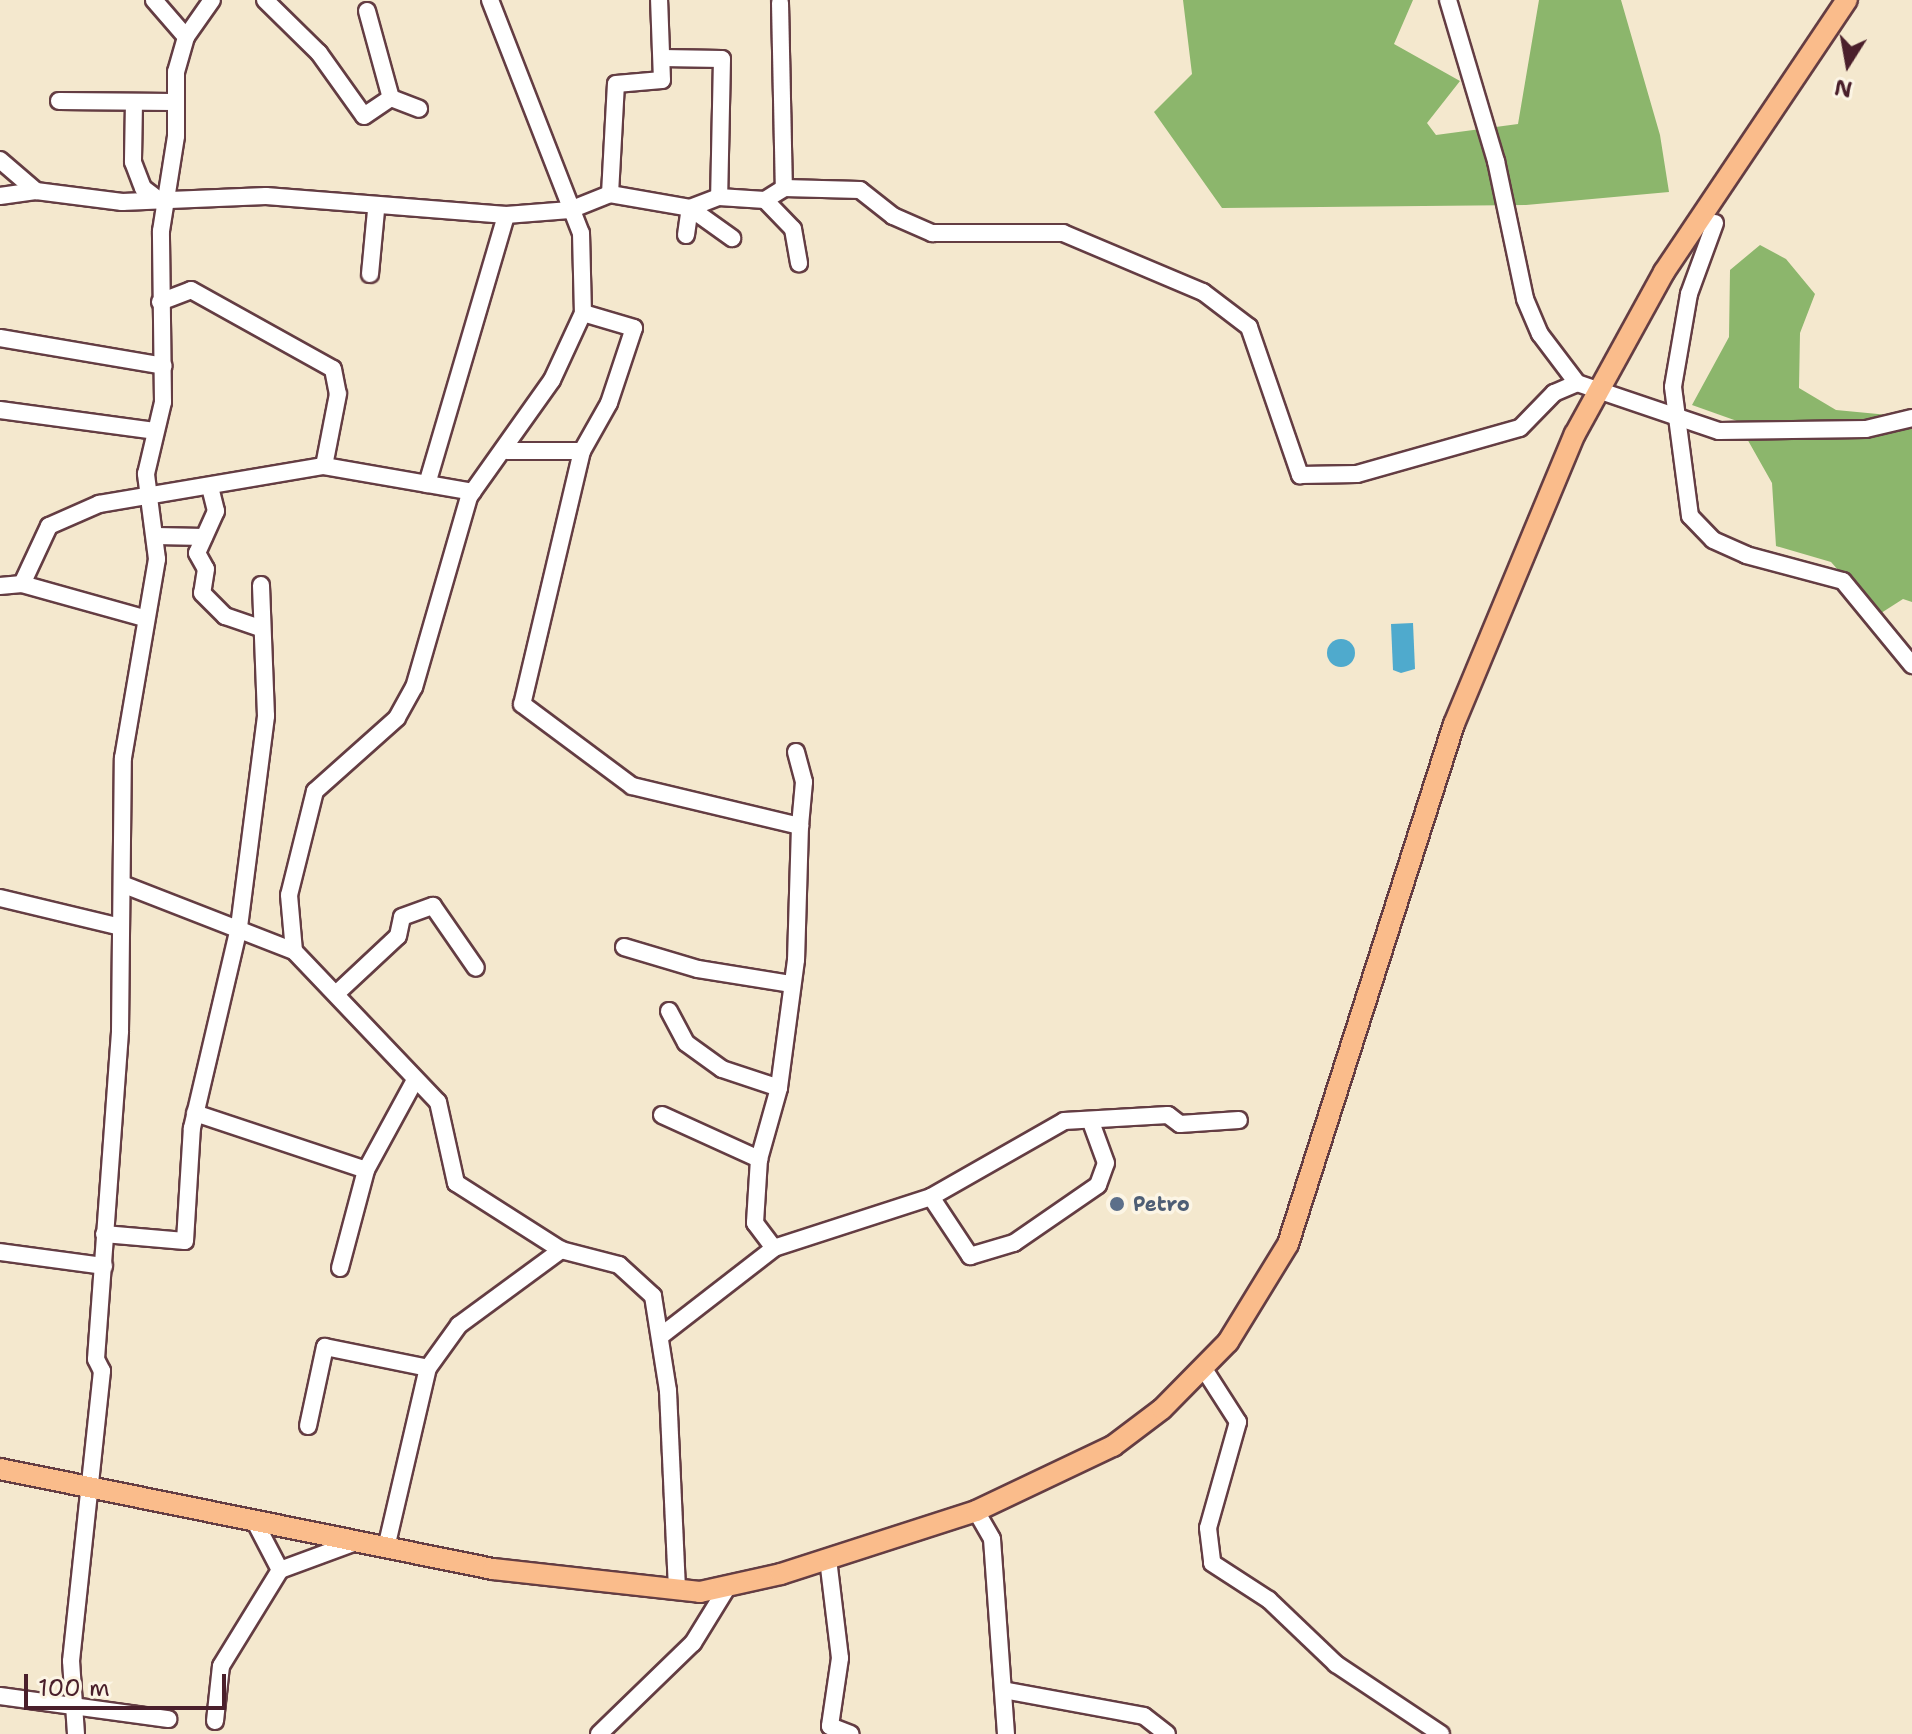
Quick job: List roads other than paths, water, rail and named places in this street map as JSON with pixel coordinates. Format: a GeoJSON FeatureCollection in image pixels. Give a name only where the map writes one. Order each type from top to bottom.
{"type":"FeatureCollection","features":[{"type":"Feature","properties":{"kind":"main road"},"geometry":{"type":"LineString","coordinates":[[0,1469],[256,1524],[386,1548],[618,1588],[677,1591],[728,1586],[828,1559],[976,1511],[1113,1446],[1204,1369],[1261,1294],[1288,1244],[1454,724],[1575,434],[1664,272],[1847,0]]}},
{"type":"Feature","properties":{"kind":"street"},"geometry":{"type":"LineString","coordinates":[[154,0],[186,37]]}},
{"type":"Feature","properties":{"kind":"street"},"geometry":{"type":"LineString","coordinates":[[76,1734],[72,1701],[87,1488],[102,1371],[96,1359],[120,1031],[117,926],[127,886],[123,758],[156,536],[154,498],[146,474],[164,366],[160,302],[163,203],[176,136],[173,102],[186,37],[212,0]]}},
{"type":"Feature","properties":{"kind":"street"},"geometry":{"type":"LineString","coordinates":[[265,0],[319,53],[364,116],[391,98]]}},
{"type":"Feature","properties":{"kind":"street"},"geometry":{"type":"LineString","coordinates":[[294,951],[289,895],[315,791],[397,718],[414,687],[473,492],[507,451],[583,313],[581,233],[490,0]]}},
{"type":"Feature","properties":{"kind":"street"},"geometry":{"type":"LineString","coordinates":[[610,194],[616,84],[662,80],[659,0]]}},
{"type":"Feature","properties":{"kind":"street"},"geometry":{"type":"LineString","coordinates":[[1448,0],[1496,161],[1525,299],[1540,334],[1577,383],[1673,419],[1719,431],[1866,429],[1912,418]]}},
{"type":"Feature","properties":{"kind":"street"},"geometry":{"type":"LineString","coordinates":[[780,3],[784,188]]}},
{"type":"Feature","properties":{"kind":"street"},"geometry":{"type":"LineString","coordinates":[[367,11],[391,98]]}},
{"type":"Feature","properties":{"kind":"street"},"geometry":{"type":"LineString","coordinates":[[662,58],[722,59],[719,197]]}},
{"type":"Feature","properties":{"kind":"street"},"geometry":{"type":"LineString","coordinates":[[391,98],[419,109]]}},
{"type":"Feature","properties":{"kind":"street"},"geometry":{"type":"LineString","coordinates":[[59,101],[173,102]]}},
{"type":"Feature","properties":{"kind":"street"},"geometry":{"type":"LineString","coordinates":[[134,102],[133,162],[143,188],[163,203]]}},
{"type":"Feature","properties":{"kind":"street"},"geometry":{"type":"LineString","coordinates":[[0,160],[36,191]]}},
{"type":"Feature","properties":{"kind":"street"},"geometry":{"type":"LineString","coordinates":[[690,208],[719,197],[765,200],[784,188],[860,190],[893,216],[932,233],[1063,233],[1203,292],[1249,327],[1300,475],[1357,474],[1520,428],[1554,393],[1577,383]]}},
{"type":"Feature","properties":{"kind":"street"},"geometry":{"type":"LineString","coordinates":[[0,196],[36,191],[163,203],[266,196],[376,210],[506,215],[570,210],[610,194],[690,208],[732,238]]}},
{"type":"Feature","properties":{"kind":"street"},"geometry":{"type":"LineString","coordinates":[[765,200],[793,229],[799,263]]}},
{"type":"Feature","properties":{"kind":"street"},"geometry":{"type":"LineString","coordinates":[[686,235],[690,208]]}},
{"type":"Feature","properties":{"kind":"street"},"geometry":{"type":"LineString","coordinates":[[370,274],[376,210]]}},
{"type":"Feature","properties":{"kind":"street"},"geometry":{"type":"LineString","coordinates":[[427,484],[506,215]]}},
{"type":"Feature","properties":{"kind":"street"},"geometry":{"type":"LineString","coordinates":[[1715,223],[1689,294],[1673,419],[1690,516],[1713,540],[1843,581],[1912,665]]}},
{"type":"Feature","properties":{"kind":"street"},"geometry":{"type":"LineString","coordinates":[[160,302],[191,290],[333,369],[338,394],[324,466]]}},
{"type":"Feature","properties":{"kind":"street"},"geometry":{"type":"LineString","coordinates":[[583,313],[634,328],[609,403],[582,451],[522,704],[632,786],[800,826]]}},
{"type":"Feature","properties":{"kind":"street"},"geometry":{"type":"LineString","coordinates":[[0,338],[164,366]]}},
{"type":"Feature","properties":{"kind":"street"},"geometry":{"type":"LineString","coordinates":[[0,410],[155,431]]}},
{"type":"Feature","properties":{"kind":"street"},"geometry":{"type":"LineString","coordinates":[[507,451],[582,451]]}},
{"type":"Feature","properties":{"kind":"street"},"geometry":{"type":"LineString","coordinates":[[22,584],[49,526],[99,504],[154,498],[324,466],[473,492]]}},
{"type":"Feature","properties":{"kind":"street"},"geometry":{"type":"LineString","coordinates":[[210,487],[216,511],[197,553],[206,569],[202,593],[225,616],[260,628]]}},
{"type":"Feature","properties":{"kind":"street"},"geometry":{"type":"LineString","coordinates":[[156,536],[204,537]]}},
{"type":"Feature","properties":{"kind":"street"},"geometry":{"type":"LineString","coordinates":[[0,586],[22,584],[144,618]]}},
{"type":"Feature","properties":{"kind":"street"},"geometry":{"type":"LineString","coordinates":[[104,1234],[185,1241],[195,1113],[239,927],[266,716],[260,628],[261,585]]}},
{"type":"Feature","properties":{"kind":"street"},"geometry":{"type":"LineString","coordinates":[[774,1248],[755,1223],[759,1159],[779,1088],[792,984],[804,782],[796,752]]}},
{"type":"Feature","properties":{"kind":"street"},"geometry":{"type":"LineString","coordinates":[[127,886],[239,927],[294,951],[337,993],[414,1082],[438,1102],[456,1183],[561,1250],[619,1265],[653,1296],[662,1335],[677,1591]]}},
{"type":"Feature","properties":{"kind":"street"},"geometry":{"type":"LineString","coordinates":[[0,898],[117,926]]}},
{"type":"Feature","properties":{"kind":"street"},"geometry":{"type":"LineString","coordinates":[[337,993],[398,936],[402,917],[433,906],[476,968]]}},
{"type":"Feature","properties":{"kind":"street"},"geometry":{"type":"LineString","coordinates":[[624,947],[698,969],[792,984]]}},
{"type":"Feature","properties":{"kind":"street"},"geometry":{"type":"LineString","coordinates":[[669,1011],[686,1043],[722,1069],[779,1088]]}},
{"type":"Feature","properties":{"kind":"street"},"geometry":{"type":"LineString","coordinates":[[340,1268],[366,1170],[414,1082]]}},
{"type":"Feature","properties":{"kind":"street"},"geometry":{"type":"LineString","coordinates":[[195,1113],[366,1170]]}},
{"type":"Feature","properties":{"kind":"street"},"geometry":{"type":"LineString","coordinates":[[662,1115],[759,1159]]}},
{"type":"Feature","properties":{"kind":"street"},"geometry":{"type":"LineString","coordinates":[[662,1335],[774,1248],[931,1197],[1019,1151],[1038,1133],[1064,1121],[1091,1122],[1168,1115],[1180,1124],[1239,1120]]}},
{"type":"Feature","properties":{"kind":"street"},"geometry":{"type":"LineString","coordinates":[[931,1197],[970,1256],[1014,1243],[1098,1185],[1106,1163],[1091,1122]]}},
{"type":"Feature","properties":{"kind":"street"},"geometry":{"type":"LineString","coordinates":[[386,1548],[428,1368],[459,1325],[561,1250]]}},
{"type":"Feature","properties":{"kind":"street"},"geometry":{"type":"LineString","coordinates":[[0,1252],[104,1266]]}},
{"type":"Feature","properties":{"kind":"street"},"geometry":{"type":"LineString","coordinates":[[308,1426],[325,1347],[428,1368]]}},
{"type":"Feature","properties":{"kind":"street"},"geometry":{"type":"LineString","coordinates":[[1204,1369],[1238,1422],[1208,1528],[1212,1563],[1269,1600],[1336,1664],[1441,1734]]}},
{"type":"Feature","properties":{"kind":"street"},"geometry":{"type":"LineString","coordinates":[[976,1511],[992,1539],[1006,1734]]}},
{"type":"Feature","properties":{"kind":"street"},"geometry":{"type":"LineString","coordinates":[[256,1524],[280,1570]]}},
{"type":"Feature","properties":{"kind":"street"},"geometry":{"type":"LineString","coordinates":[[215,1721],[221,1666],[280,1570],[356,1542]]}},
{"type":"Feature","properties":{"kind":"street"},"geometry":{"type":"LineString","coordinates":[[828,1559],[840,1658],[830,1726],[851,1734]]}},
{"type":"Feature","properties":{"kind":"street"},"geometry":{"type":"LineString","coordinates":[[599,1734],[693,1643],[728,1586]]}},
{"type":"Feature","properties":{"kind":"street"},"geometry":{"type":"LineString","coordinates":[[1003,1690],[1144,1716],[1167,1734]]}},
{"type":"Feature","properties":{"kind":"street"},"geometry":{"type":"LineString","coordinates":[[0,1696],[72,1701],[168,1719]]}},
{"type":"Feature","properties":{"kind":"water"},"geometry":{"type":"Polygon","coordinates":[[[1413,623],[1415,669],[1401,673],[1393,670],[1391,624],[1413,623]]]}},
{"type":"Feature","properties":{"kind":"water"},"geometry":{"type":"Polygon","coordinates":[[[1341,639],[1351,643],[1355,653],[1351,663],[1341,667],[1331,663],[1327,653],[1331,643],[1341,639]]]}},
{"type":"Feature","properties":{"kind":"place","name":"Petro"},"geometry":{"type":"Point","coordinates":[1117,1204]}}]}
